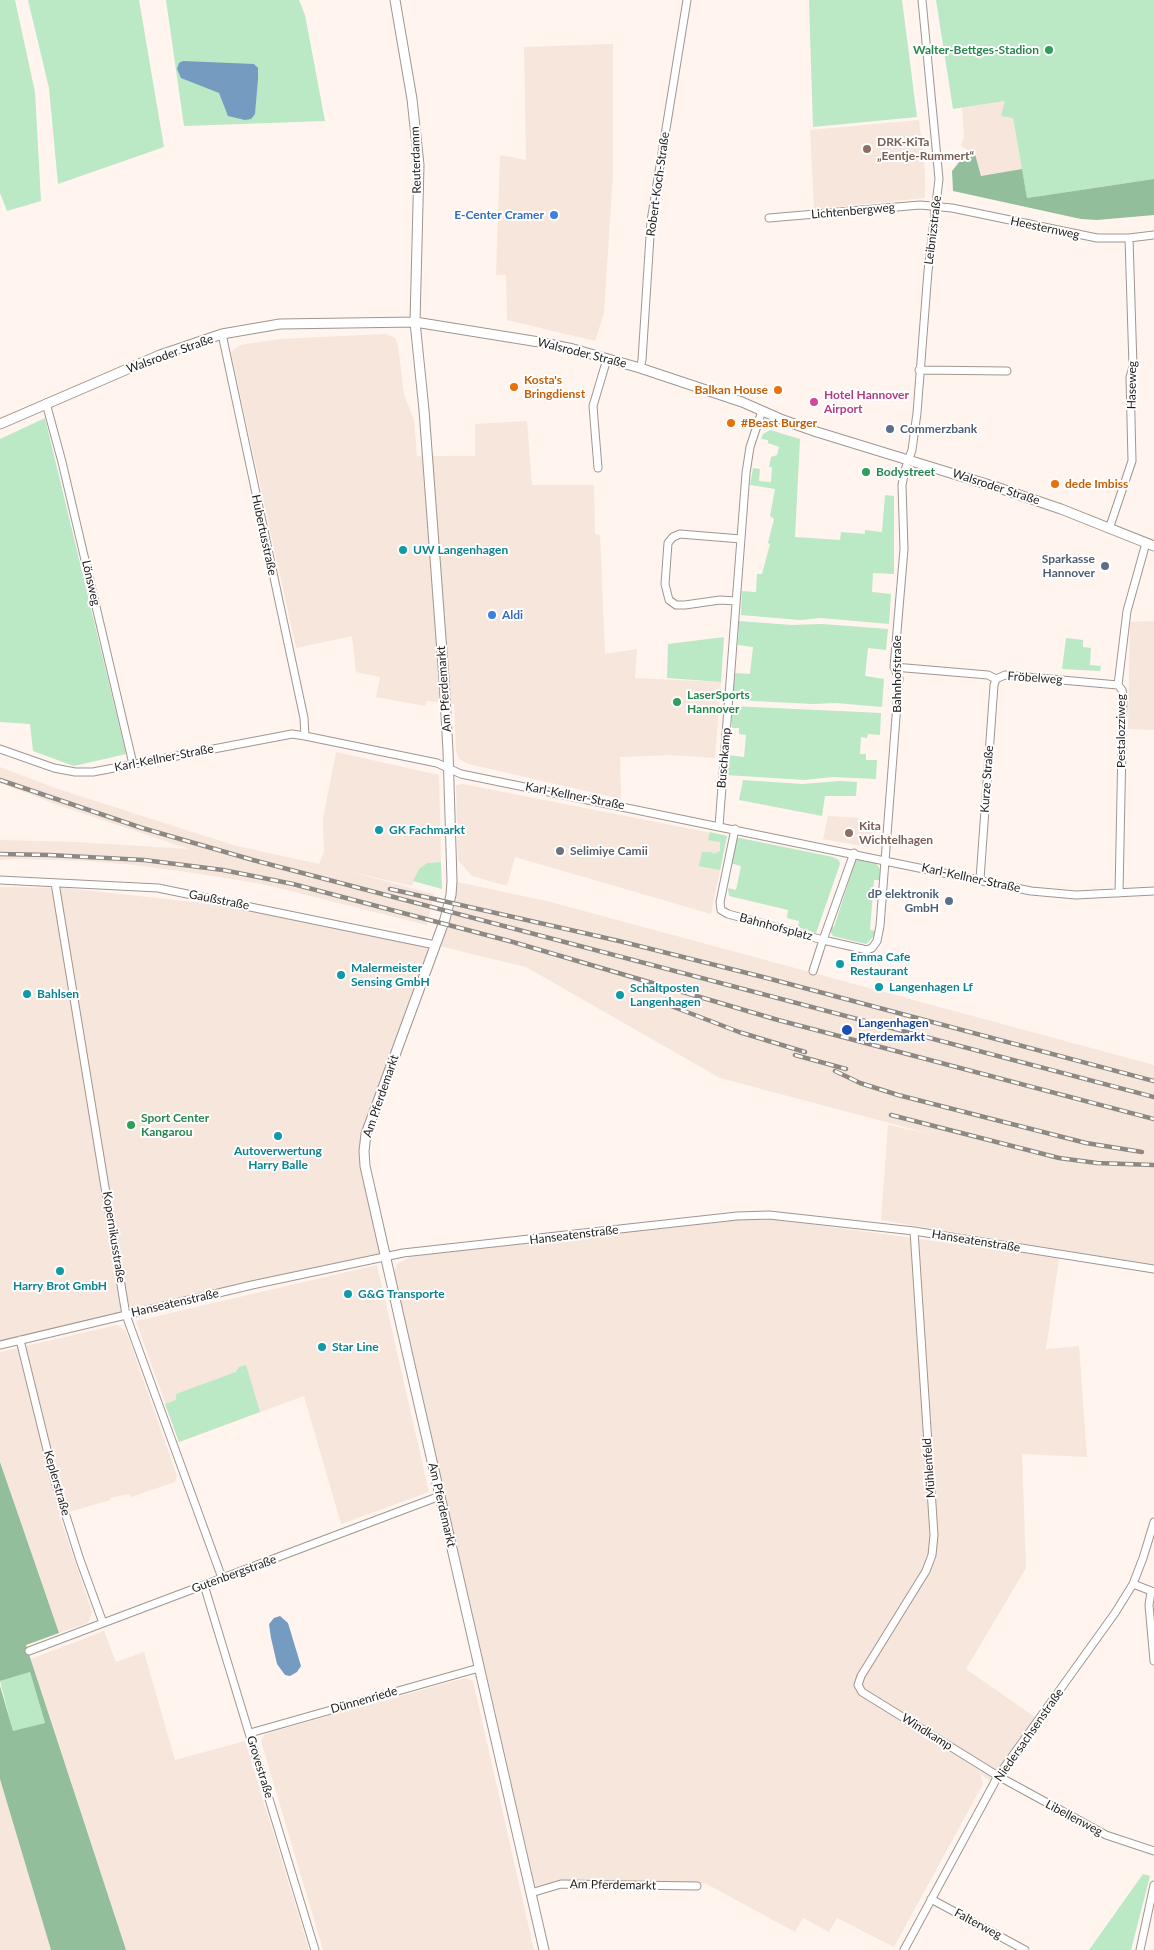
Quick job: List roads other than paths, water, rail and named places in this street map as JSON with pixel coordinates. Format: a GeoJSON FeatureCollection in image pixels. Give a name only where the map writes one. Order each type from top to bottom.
{"type":"FeatureCollection","features":[{"type":"Feature","properties":{"kind":"street","name":"Reuterdamm"},"geometry":{"type":"LineString","coordinates":[[395,0],[412,99],[419,165],[415,322]]}},
{"type":"Feature","properties":{"kind":"street","name":"Robert-Koch-Straße"},"geometry":{"type":"LineString","coordinates":[[640,368],[651,221],[687,0]]}},
{"type":"Feature","properties":{"kind":"street","name":"Leibnizstraße"},"geometry":{"type":"LineString","coordinates":[[908,459],[912,450],[917,413],[928,271],[939,179],[922,0]]}},
{"type":"Feature","properties":{"kind":"street","name":"Lichtenbergweg"},"geometry":{"type":"LineString","coordinates":[[769,218],[920,205],[936,206]]}},
{"type":"Feature","properties":{"kind":"street","name":"Heesternweg"},"geometry":{"type":"LineString","coordinates":[[936,206],[1081,236],[1129,238],[1154,235]]}},
{"type":"Feature","properties":{"kind":"street","name":"Haseweg"},"geometry":{"type":"LineString","coordinates":[[1109,529],[1132,461],[1129,238]]}},
{"type":"Feature","properties":{"kind":"street","name":"Walsroder Straße"},"geometry":{"type":"LineString","coordinates":[[0,424],[160,355],[222,334],[280,324],[415,322],[514,337],[572,349],[640,368],[742,402],[817,432],[908,459],[1061,509],[1150,544]]}},
{"type":"Feature","properties":{"kind":"street","name":"Am Pferdemarkt"},"geometry":{"type":"LineString","coordinates":[[415,322],[424,410],[444,679],[449,768],[451,895],[445,919],[366,1134],[365,1166],[544,1950]]}},
{"type":"Feature","properties":{"kind":"street","name":"Hubertusstraße"},"geometry":{"type":"LineString","coordinates":[[222,334],[304,718],[305,736]]}},
{"type":"Feature","properties":{"kind":"street"},"geometry":{"type":"LineString","coordinates":[[598,468],[593,406],[607,359]]}},
{"type":"Feature","properties":{"kind":"street"},"geometry":{"type":"LineString","coordinates":[[919,370],[1007,371]]}},
{"type":"Feature","properties":{"kind":"street","name":"Lönsweg"},"geometry":{"type":"LineString","coordinates":[[46,403],[62,462],[133,764]]}},
{"type":"Feature","properties":{"kind":"street","name":"Buschkamp"},"geometry":{"type":"LineString","coordinates":[[718,826],[750,447],[762,411]]}},
{"type":"Feature","properties":{"kind":"street","name":"Bahnhofstraße"},"geometry":{"type":"LineString","coordinates":[[885,859],[899,678],[894,667],[904,549],[902,485],[908,459]]}},
{"type":"Feature","properties":{"kind":"street"},"geometry":{"type":"LineString","coordinates":[[736,601],[720,600],[676,605],[669,600],[665,584],[668,543],[673,537],[680,534],[741,539]]}},
{"type":"Feature","properties":{"kind":"street","name":"Pestalozziweg"},"geometry":{"type":"LineString","coordinates":[[1119,893],[1123,695],[1118,685],[1127,611],[1150,544]]}},
{"type":"Feature","properties":{"kind":"street","name":"Fröbelweg"},"geometry":{"type":"LineString","coordinates":[[894,667],[988,675],[996,678],[1005,675],[1118,685]]}},
{"type":"Feature","properties":{"kind":"street","name":"Kurze Straße"},"geometry":{"type":"LineString","coordinates":[[980,879],[996,678]]}},
{"type":"Feature","properties":{"kind":"street","name":"Karl-Kellner-Straße"},"geometry":{"type":"LineString","coordinates":[[0,749],[54,768],[75,772],[93,772],[292,734],[437,763],[465,774],[885,859],[1031,891],[1076,895],[1154,892]]}},
{"type":"Feature","properties":{"kind":"street","name":"Bahnhofsplatz"},"geometry":{"type":"LineString","coordinates":[[735,829],[720,902],[721,910],[728,914],[862,950],[872,948],[877,941],[880,926],[885,859]]}},
{"type":"Feature","properties":{"kind":"street","name":"Bahnhofsplatz"},"geometry":{"type":"LineString","coordinates":[[813,972],[854,853]]}},
{"type":"Feature","properties":{"kind":"street","name":"Gaußstraße"},"geometry":{"type":"LineString","coordinates":[[0,880],[158,888],[435,945]]}},
{"type":"Feature","properties":{"kind":"street","name":"Kopernikusstraße"},"geometry":{"type":"LineString","coordinates":[[55,883],[126,1315],[222,1578]]}},
{"type":"Feature","properties":{"kind":"street","name":"Hanseatenstraße"},"geometry":{"type":"LineString","coordinates":[[0,1344],[252,1285],[413,1252],[737,1216],[786,1216],[914,1231],[1154,1269]]}},
{"type":"Feature","properties":{"kind":"street","name":"Mühlenfeld"},"geometry":{"type":"LineString","coordinates":[[858,1685],[861,1676],[926,1571],[932,1555],[934,1535],[914,1231]]}},
{"type":"Feature","properties":{"kind":"street","name":"Keplerstraße"},"geometry":{"type":"LineString","coordinates":[[20,1340],[54,1478],[77,1551],[103,1623]]}},
{"type":"Feature","properties":{"kind":"street","name":"Gutenbergstraße"},"geometry":{"type":"LineString","coordinates":[[28,1651],[440,1496]]}},
{"type":"Feature","properties":{"kind":"street","name":"Niedersachsenstraße"},"geometry":{"type":"LineString","coordinates":[[904,1950],[998,1776],[1115,1613],[1132,1584],[1143,1558],[1154,1522]]}},
{"type":"Feature","properties":{"kind":"street"},"geometry":{"type":"LineString","coordinates":[[1132,1584],[1152,1592],[1149,1605],[1154,1661]]}},
{"type":"Feature","properties":{"kind":"street","name":"Grovestraße"},"geometry":{"type":"LineString","coordinates":[[204,1585],[315,1950]]}},
{"type":"Feature","properties":{"kind":"street","name":"Dünnenriede"},"geometry":{"type":"LineString","coordinates":[[250,1733],[479,1668]]}},
{"type":"Feature","properties":{"kind":"street","name":"Windkamp"},"geometry":{"type":"LineString","coordinates":[[858,1685],[862,1692],[998,1776]]}},
{"type":"Feature","properties":{"kind":"street","name":"Libellenweg"},"geometry":{"type":"LineString","coordinates":[[998,1776],[1106,1835],[1154,1851]]}},
{"type":"Feature","properties":{"kind":"street","name":"Am Pferdemarkt"},"geometry":{"type":"LineString","coordinates":[[531,1893],[561,1884],[697,1886]]}},
{"type":"Feature","properties":{"kind":"street"},"geometry":{"type":"LineString","coordinates":[[1140,1950],[1154,1885]]}},
{"type":"Feature","properties":{"kind":"street","name":"Falterweg"},"geometry":{"type":"LineString","coordinates":[[931,1899],[1025,1950]]}},
{"type":"Feature","properties":{"kind":"water"},"geometry":{"type":"Polygon","coordinates":[[[183,61],[254,64],[258,68],[255,114],[251,119],[245,120],[228,116],[219,93],[181,78],[177,69],[179,63],[183,61]]]}},
{"type":"Feature","properties":{"kind":"water"},"geometry":{"type":"Polygon","coordinates":[[[280,1616],[288,1623],[301,1666],[297,1672],[290,1676],[285,1675],[277,1664],[271,1638],[269,1624],[274,1618],[280,1616]]]}},
{"type":"Feature","properties":{"kind":"railway"},"geometry":{"type":"LineString","coordinates":[[0,780],[142,828],[253,860],[1154,1097]]}},
{"type":"Feature","properties":{"kind":"railway"},"geometry":{"type":"LineString","coordinates":[[0,854],[144,860],[223,870],[293,884],[513,942],[778,1020],[1154,1119]]}},
{"type":"Feature","properties":{"kind":"railway"},"geometry":{"type":"LineString","coordinates":[[390,889],[619,941],[763,977],[1154,1081]]}},
{"type":"Feature","properties":{"kind":"railway"},"geometry":{"type":"LineString","coordinates":[[666,1004],[739,1032],[805,1052]]}},
{"type":"Feature","properties":{"kind":"railway"},"geometry":{"type":"LineString","coordinates":[[795,1055],[846,1069]]}},
{"type":"Feature","properties":{"kind":"railway"},"geometry":{"type":"LineString","coordinates":[[835,1071],[860,1083],[898,1095],[1086,1143],[1142,1152]]}},
{"type":"Feature","properties":{"kind":"railway"},"geometry":{"type":"LineString","coordinates":[[891,1115],[1059,1158],[1097,1163],[1154,1165]]}},
{"type":"Feature","properties":{"kind":"place","name":"Walter-Bettges-Stadion"},"geometry":{"type":"Point","coordinates":[1049,50]}},
{"type":"Feature","properties":{"kind":"place","name":"DRK-KiTa „Eentje-Rummert“"},"geometry":{"type":"Point","coordinates":[867,149]}},
{"type":"Feature","properties":{"kind":"place","name":"E-Center Cramer"},"geometry":{"type":"Point","coordinates":[554,215]}},
{"type":"Feature","properties":{"kind":"place","name":"Kosta's Bringdienst"},"geometry":{"type":"Point","coordinates":[514,387]}},
{"type":"Feature","properties":{"kind":"place","name":"Balkan House"},"geometry":{"type":"Point","coordinates":[778,390]}},
{"type":"Feature","properties":{"kind":"place","name":"Hotel Hannover Airport"},"geometry":{"type":"Point","coordinates":[814,402]}},
{"type":"Feature","properties":{"kind":"place","name":"#Beast Burger"},"geometry":{"type":"Point","coordinates":[731,423]}},
{"type":"Feature","properties":{"kind":"place","name":"Commerzbank"},"geometry":{"type":"Point","coordinates":[890,429]}},
{"type":"Feature","properties":{"kind":"place","name":"Bodystreet"},"geometry":{"type":"Point","coordinates":[866,472]}},
{"type":"Feature","properties":{"kind":"place","name":"dede Imbiss"},"geometry":{"type":"Point","coordinates":[1055,484]}},
{"type":"Feature","properties":{"kind":"place","name":"UW Langenhagen"},"geometry":{"type":"Point","coordinates":[403,550]}},
{"type":"Feature","properties":{"kind":"place","name":"Sparkasse Hannover"},"geometry":{"type":"Point","coordinates":[1105,566]}},
{"type":"Feature","properties":{"kind":"place","name":"Aldi"},"geometry":{"type":"Point","coordinates":[492,615]}},
{"type":"Feature","properties":{"kind":"place","name":"LaserSports Hannover"},"geometry":{"type":"Point","coordinates":[677,702]}},
{"type":"Feature","properties":{"kind":"place","name":"GK Fachmarkt"},"geometry":{"type":"Point","coordinates":[379,830]}},
{"type":"Feature","properties":{"kind":"place","name":"Kita Wichtelhagen"},"geometry":{"type":"Point","coordinates":[849,833]}},
{"type":"Feature","properties":{"kind":"place","name":"Selimiye Camii"},"geometry":{"type":"Point","coordinates":[560,851]}},
{"type":"Feature","properties":{"kind":"place","name":"dP elektronik GmbH"},"geometry":{"type":"Point","coordinates":[949,901]}},
{"type":"Feature","properties":{"kind":"place","name":"Emma Cafe Restaurant"},"geometry":{"type":"Point","coordinates":[840,964]}},
{"type":"Feature","properties":{"kind":"place","name":"Malermeister Sensing GmbH"},"geometry":{"type":"Point","coordinates":[341,975]}},
{"type":"Feature","properties":{"kind":"place","name":"Langenhagen Lf"},"geometry":{"type":"Point","coordinates":[879,987]}},
{"type":"Feature","properties":{"kind":"place","name":"Bahlsen"},"geometry":{"type":"Point","coordinates":[27,994]}},
{"type":"Feature","properties":{"kind":"place","name":"Schaltposten Langenhagen"},"geometry":{"type":"Point","coordinates":[620,995]}},
{"type":"Feature","properties":{"kind":"place","name":"Langenhagen Pferdemarkt"},"geometry":{"type":"Point","coordinates":[847,1030]}},
{"type":"Feature","properties":{"kind":"place","name":"Sport Center Kangarou"},"geometry":{"type":"Point","coordinates":[131,1125]}},
{"type":"Feature","properties":{"kind":"place","name":"Autoverwertung Harry Balle"},"geometry":{"type":"Point","coordinates":[278,1136]}},
{"type":"Feature","properties":{"kind":"place","name":"Harry Brot GmbH"},"geometry":{"type":"Point","coordinates":[60,1271]}},
{"type":"Feature","properties":{"kind":"place","name":"G&G Transporte"},"geometry":{"type":"Point","coordinates":[348,1294]}},
{"type":"Feature","properties":{"kind":"place","name":"Star Line"},"geometry":{"type":"Point","coordinates":[322,1347]}}]}
